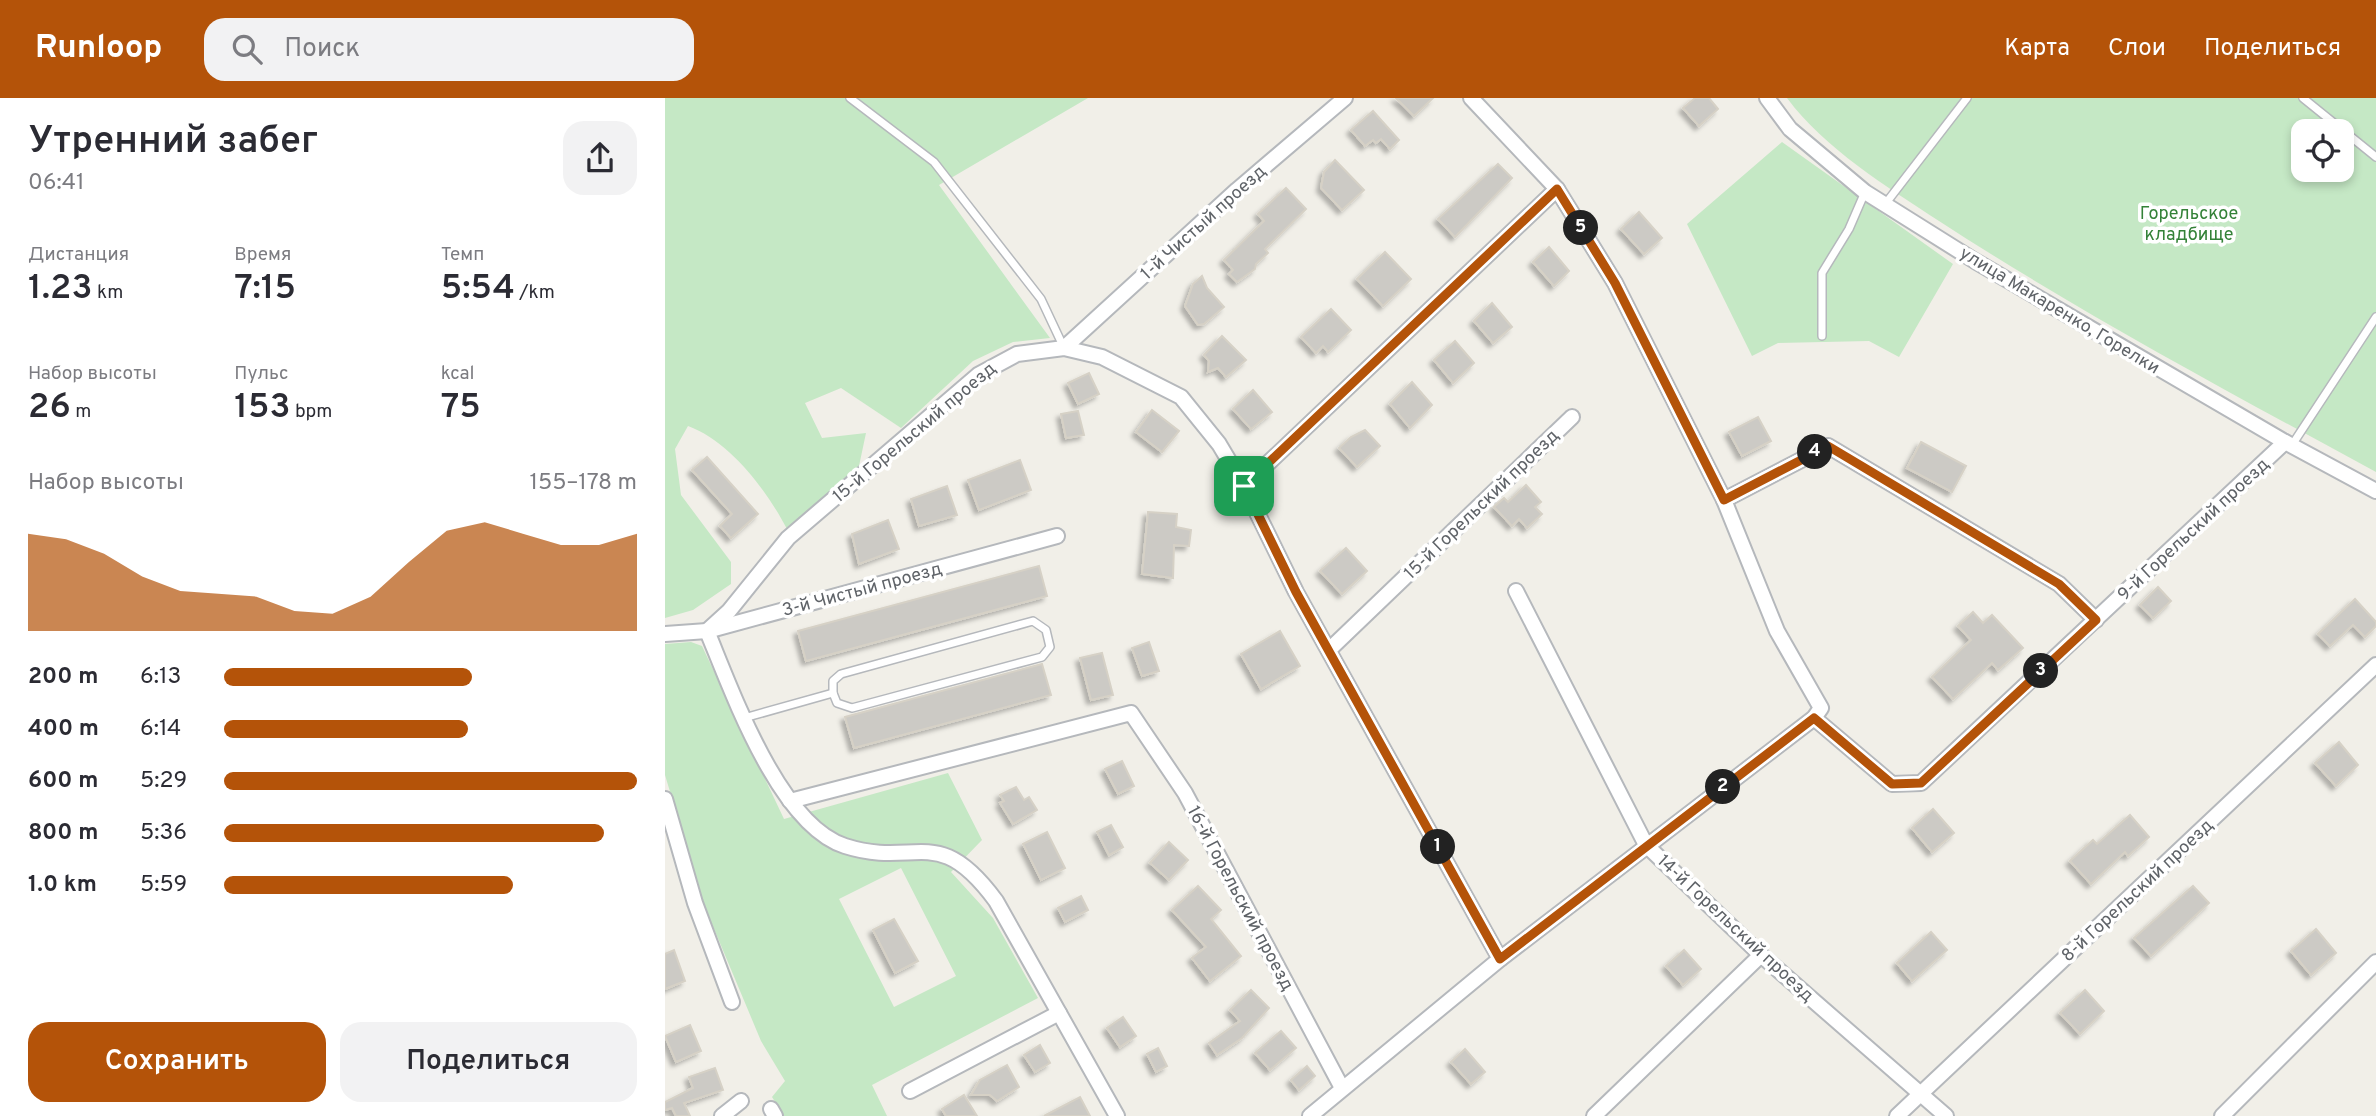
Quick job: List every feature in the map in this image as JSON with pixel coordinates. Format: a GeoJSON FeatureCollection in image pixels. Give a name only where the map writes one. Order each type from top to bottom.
{"type":"FeatureCollection","features":[{"type":"Feature","properties":{"kind":"street","name":"1-й Чистый проезд"},"geometry":{"type":"LineString","coordinates":[[1064,348],[1237,190],[1345,98]]}},
{"type":"Feature","properties":{"kind":"street"},"geometry":{"type":"LineString","coordinates":[[1310,1116],[1500,959],[1814,718],[1821,708],[1777,631],[1724,500],[1615,283],[1557,189],[1471,98]]}},
{"type":"Feature","properties":{"kind":"street","name":"улица Макаренко, Горелки"},"geometry":{"type":"LineString","coordinates":[[1767,98],[1790,129],[1865,191],[1975,261],[2288,444],[2376,491]]}},
{"type":"Feature","properties":{"kind":"street"},"geometry":{"type":"LineString","coordinates":[[1244,486],[1557,189]]}},
{"type":"Feature","properties":{"kind":"street","name":"15-й Горельский проезд"},"geometry":{"type":"LineString","coordinates":[[707,631],[729,611],[788,538],[978,375],[1017,354],[1064,348],[1102,357],[1181,397],[1219,444],[1244,486],[1329,650],[1500,959]]}},
{"type":"Feature","properties":{"kind":"street","name":"15-й Горельский проезд"},"geometry":{"type":"LineString","coordinates":[[1329,650],[1572,417]]}},
{"type":"Feature","properties":{"kind":"street","name":"9-й Горельский проезд"},"geometry":{"type":"LineString","coordinates":[[1814,718],[1892,784],[1921,783],[2288,444]]}},
{"type":"Feature","properties":{"kind":"street"},"geometry":{"type":"LineString","coordinates":[[1724,500],[1828,446],[2059,584],[2096,620]]}},
{"type":"Feature","properties":{"kind":"street","name":"3-й Чистый проезд"},"geometry":{"type":"LineString","coordinates":[[665,634],[707,631],[1057,536]]}},
{"type":"Feature","properties":{"kind":"street","name":"14-й Горельский проезд"},"geometry":{"type":"LineString","coordinates":[[1516,591],[1646,845],[1761,955],[1946,1116]]}},
{"type":"Feature","properties":{"kind":"street"},"geometry":{"type":"LineString","coordinates":[[707,631],[752,738],[790,801],[821,833],[844,846],[870,851],[929,850],[952,857],[977,875],[996,901],[1117,1116]]}},
{"type":"Feature","properties":{"kind":"street","name":"8-й Горельский проезд"},"geometry":{"type":"LineString","coordinates":[[1898,1116],[2376,664]]}},
{"type":"Feature","properties":{"kind":"street","name":"16-й Горельский проезд"},"geometry":{"type":"LineString","coordinates":[[790,801],[1131,713],[1185,793],[1342,1088]]}},
{"type":"Feature","properties":{"kind":"street"},"geometry":{"type":"LineString","coordinates":[[665,800],[695,903],[732,1002]]}},
{"type":"Feature","properties":{"kind":"street"},"geometry":{"type":"LineString","coordinates":[[1594,1116],[1761,955]]}},
{"type":"Feature","properties":{"kind":"street"},"geometry":{"type":"LineString","coordinates":[[2223,1116],[2376,962]]}},
{"type":"Feature","properties":{"kind":"street"},"geometry":{"type":"LineString","coordinates":[[910,1091],[1059,1013]]}},
{"type":"Feature","properties":{"kind":"street"},"geometry":{"type":"LineString","coordinates":[[722,1116],[741,1101]]}},
{"type":"Feature","properties":{"kind":"lane"},"geometry":{"type":"LineString","coordinates":[[850,98],[860,101],[934,162],[1041,299],[1064,348]]}},
{"type":"Feature","properties":{"kind":"lane"},"geometry":{"type":"LineString","coordinates":[[1886,203],[1967,98]]}},
{"type":"Feature","properties":{"kind":"lane"},"geometry":{"type":"LineString","coordinates":[[2303,98],[2376,156]]}},
{"type":"Feature","properties":{"kind":"lane"},"geometry":{"type":"LineString","coordinates":[[1822,336],[1822,273],[1849,229],[1865,191]]}},
{"type":"Feature","properties":{"kind":"lane"},"geometry":{"type":"LineString","coordinates":[[2288,444],[2376,317]]}},
{"type":"Feature","properties":{"kind":"lane"},"geometry":{"type":"LineString","coordinates":[[1033,621],[1046,630],[1050,647],[1042,657],[852,708],[837,703],[833,693],[833,681],[841,674],[1033,621]]}},
{"type":"Feature","properties":{"kind":"lane"},"geometry":{"type":"LineString","coordinates":[[744,718],[833,693]]}},
{"type":"Feature","properties":{"kind":"green space"},"geometry":{"type":"Polygon","coordinates":[[[665,98],[1088,98],[939,185],[1050,338],[1013,342],[973,361],[901,428],[841,388],[805,403],[822,438],[866,433],[859,466],[787,529],[769,499],[733,455],[703,433],[688,426],[675,449],[681,495],[731,562],[731,584],[693,610],[665,618],[665,98]]]}},
{"type":"Feature","properties":{"kind":"green space","name":"Горельское кладбище"},"geometry":{"type":"Polygon","coordinates":[[[1787,98],[2376,98],[2376,472],[2155,351],[1992,255],[1857,166],[1819,134],[1787,98]]]}},
{"type":"Feature","properties":{"kind":"green space"},"geometry":{"type":"Polygon","coordinates":[[[1782,142],[1953,264],[1899,357],[1869,341],[1778,343],[1752,356],[1687,224],[1782,142]]]}},
{"type":"Feature","properties":{"kind":"green space"},"geometry":{"type":"Polygon","coordinates":[[[691,642],[702,646],[784,819],[948,773],[982,840],[951,872],[993,918],[1038,998],[872,1085],[887,1116],[784,1116],[772,1097],[785,1081],[761,1041],[704,905],[665,775],[665,644],[691,642]],[[901,868],[839,899],[894,1007],[956,976],[901,868]]]}},
{"type":"Feature","properties":{"kind":"building"},"geometry":{"type":"Polygon","coordinates":[[[1396,98],[1433,98],[1414,116],[1396,98]]]}},
{"type":"Feature","properties":{"kind":"building"},"geometry":{"type":"Polygon","coordinates":[[[1695,98],[1709,98],[1718,109],[1699,126],[1683,108],[1695,98]]]}},
{"type":"Feature","properties":{"kind":"building"},"geometry":{"type":"Polygon","coordinates":[[[1373,111],[1399,140],[1390,149],[1381,139],[1376,143],[1373,140],[1365,146],[1351,130],[1373,111]]]}},
{"type":"Feature","properties":{"kind":"building"},"geometry":{"type":"Polygon","coordinates":[[[1335,160],[1364,190],[1342,210],[1321,188],[1324,172],[1335,160]]]}},
{"type":"Feature","properties":{"kind":"building"},"geometry":{"type":"Polygon","coordinates":[[[1498,164],[1512,178],[1455,237],[1438,219],[1498,164]]]}},
{"type":"Feature","properties":{"kind":"building"},"geometry":{"type":"Polygon","coordinates":[[[1286,188],[1306,209],[1265,249],[1268,253],[1256,264],[1255,269],[1237,282],[1229,274],[1233,270],[1224,260],[1264,221],[1258,214],[1286,188]]]}},
{"type":"Feature","properties":{"kind":"building"},"geometry":{"type":"Polygon","coordinates":[[[1639,212],[1662,238],[1644,254],[1621,229],[1639,212]]]}},
{"type":"Feature","properties":{"kind":"building"},"geometry":{"type":"Polygon","coordinates":[[[1549,247],[1569,271],[1554,286],[1533,262],[1549,247]]]}},
{"type":"Feature","properties":{"kind":"building"},"geometry":{"type":"Polygon","coordinates":[[[1385,252],[1411,279],[1383,306],[1357,279],[1385,252]]]}},
{"type":"Feature","properties":{"kind":"building"},"geometry":{"type":"Polygon","coordinates":[[[1202,276],[1207,288],[1224,307],[1204,324],[1198,325],[1185,306],[1193,284],[1202,276]]]}},
{"type":"Feature","properties":{"kind":"building"},"geometry":{"type":"Polygon","coordinates":[[[1492,303],[1512,327],[1493,343],[1474,321],[1492,303]]]}},
{"type":"Feature","properties":{"kind":"building"},"geometry":{"type":"Polygon","coordinates":[[[1331,309],[1351,330],[1328,352],[1323,346],[1316,353],[1301,337],[1331,309]]]}},
{"type":"Feature","properties":{"kind":"building"},"geometry":{"type":"Polygon","coordinates":[[[1222,336],[1246,360],[1226,377],[1218,368],[1208,372],[1209,361],[1204,355],[1222,336]]]}},
{"type":"Feature","properties":{"kind":"building"},"geometry":{"type":"Polygon","coordinates":[[[1455,341],[1474,363],[1453,383],[1434,360],[1455,341]]]}},
{"type":"Feature","properties":{"kind":"building"},"geometry":{"type":"Polygon","coordinates":[[[1089,373],[1099,394],[1078,404],[1068,383],[1089,373]]]}},
{"type":"Feature","properties":{"kind":"building"},"geometry":{"type":"Polygon","coordinates":[[[1412,382],[1432,405],[1410,428],[1390,404],[1412,382]]]}},
{"type":"Feature","properties":{"kind":"building"},"geometry":{"type":"Polygon","coordinates":[[[1253,390],[1272,412],[1251,429],[1233,409],[1253,390]]]}},
{"type":"Feature","properties":{"kind":"building"},"geometry":{"type":"Polygon","coordinates":[[[1152,410],[1179,431],[1162,452],[1136,432],[1152,410]]]}},
{"type":"Feature","properties":{"kind":"building"},"geometry":{"type":"Polygon","coordinates":[[[1078,411],[1084,435],[1066,438],[1061,414],[1078,411]]]}},
{"type":"Feature","properties":{"kind":"building"},"geometry":{"type":"Polygon","coordinates":[[[1758,417],[1771,441],[1742,456],[1729,432],[1758,417]]]}},
{"type":"Feature","properties":{"kind":"building"},"geometry":{"type":"Polygon","coordinates":[[[1365,430],[1380,446],[1357,467],[1339,448],[1351,437],[1365,430]]]}},
{"type":"Feature","properties":{"kind":"building"},"geometry":{"type":"Polygon","coordinates":[[[1921,442],[1966,466],[1952,492],[1907,468],[1921,442]]]}},
{"type":"Feature","properties":{"kind":"building"},"geometry":{"type":"Polygon","coordinates":[[[707,457],[758,514],[731,538],[720,526],[732,514],[692,470],[707,457]]]}},
{"type":"Feature","properties":{"kind":"building"},"geometry":{"type":"Polygon","coordinates":[[[1020,460],[1031,490],[979,510],[968,480],[1020,460]]]}},
{"type":"Feature","properties":{"kind":"building"},"geometry":{"type":"Polygon","coordinates":[[[1526,485],[1541,502],[1535,507],[1542,514],[1527,528],[1519,519],[1512,526],[1494,507],[1504,498],[1508,502],[1526,485]]]}},
{"type":"Feature","properties":{"kind":"building"},"geometry":{"type":"Polygon","coordinates":[[[947,486],[957,515],[919,526],[911,499],[947,486]]]}},
{"type":"Feature","properties":{"kind":"building"},"geometry":{"type":"Polygon","coordinates":[[[1148,512],[1177,514],[1176,527],[1191,530],[1189,546],[1174,545],[1173,578],[1142,574],[1148,512]]]}},
{"type":"Feature","properties":{"kind":"building"},"geometry":{"type":"Polygon","coordinates":[[[888,520],[899,549],[859,564],[852,534],[888,520]]]}},
{"type":"Feature","properties":{"kind":"building"},"geometry":{"type":"Polygon","coordinates":[[[1346,548],[1367,571],[1342,594],[1320,571],[1346,548]]]}},
{"type":"Feature","properties":{"kind":"building"},"geometry":{"type":"Polygon","coordinates":[[[1039,566],[1047,596],[806,661],[798,631],[1039,566]]]}},
{"type":"Feature","properties":{"kind":"building"},"geometry":{"type":"Polygon","coordinates":[[[2158,587],[2171,601],[2153,618],[2140,605],[2158,587]]]}},
{"type":"Feature","properties":{"kind":"building"},"geometry":{"type":"Polygon","coordinates":[[[2355,599],[2376,622],[2376,626],[2365,637],[2353,625],[2330,646],[2318,634],[2355,599]]]}},
{"type":"Feature","properties":{"kind":"building"},"geometry":{"type":"Polygon","coordinates":[[[1973,612],[1983,623],[1992,615],[2023,648],[1998,670],[1992,663],[1953,699],[1932,677],[1971,640],[1958,626],[1973,612]]]}},
{"type":"Feature","properties":{"kind":"building"},"geometry":{"type":"Polygon","coordinates":[[[1280,631],[1300,666],[1261,689],[1241,654],[1280,631]]]}},
{"type":"Feature","properties":{"kind":"building"},"geometry":{"type":"Polygon","coordinates":[[[1149,642],[1159,671],[1142,676],[1132,648],[1149,642]]]}},
{"type":"Feature","properties":{"kind":"building"},"geometry":{"type":"Polygon","coordinates":[[[1102,653],[1113,695],[1091,700],[1080,658],[1102,653]]]}},
{"type":"Feature","properties":{"kind":"building"},"geometry":{"type":"Polygon","coordinates":[[[1042,664],[1051,695],[854,748],[845,717],[1042,664]]]}},
{"type":"Feature","properties":{"kind":"building"},"geometry":{"type":"Polygon","coordinates":[[[2339,742],[2358,765],[2336,786],[2315,763],[2339,742]]]}},
{"type":"Feature","properties":{"kind":"building"},"geometry":{"type":"Polygon","coordinates":[[[1122,761],[1134,786],[1118,794],[1105,769],[1122,761]]]}},
{"type":"Feature","properties":{"kind":"building"},"geometry":{"type":"Polygon","coordinates":[[[1016,787],[1024,800],[1029,797],[1037,810],[1013,824],[1000,803],[1004,801],[1000,795],[1016,787]]]}},
{"type":"Feature","properties":{"kind":"building"},"geometry":{"type":"Polygon","coordinates":[[[1933,809],[1954,833],[1932,852],[1912,828],[1933,809]]]}},
{"type":"Feature","properties":{"kind":"building"},"geometry":{"type":"Polygon","coordinates":[[[2130,815],[2149,837],[2128,856],[2125,852],[2091,884],[2070,861],[2093,840],[2097,844],[2130,815]]]}},
{"type":"Feature","properties":{"kind":"building"},"geometry":{"type":"Polygon","coordinates":[[[1111,825],[1123,847],[1109,855],[1097,832],[1111,825]]]}},
{"type":"Feature","properties":{"kind":"building"},"geometry":{"type":"Polygon","coordinates":[[[1047,832],[1065,868],[1041,880],[1023,844],[1047,832]]]}},
{"type":"Feature","properties":{"kind":"building"},"geometry":{"type":"Polygon","coordinates":[[[1169,842],[1188,860],[1169,880],[1150,863],[1169,842]]]}},
{"type":"Feature","properties":{"kind":"building"},"geometry":{"type":"Polygon","coordinates":[[[1198,886],[1221,910],[1211,919],[1241,956],[1210,981],[1192,958],[1206,947],[1172,910],[1198,886]]]}},
{"type":"Feature","properties":{"kind":"building"},"geometry":{"type":"Polygon","coordinates":[[[2193,886],[2209,903],[2151,956],[2134,938],[2193,886]]]}},
{"type":"Feature","properties":{"kind":"building"},"geometry":{"type":"Polygon","coordinates":[[[1081,896],[1088,910],[1065,922],[1058,908],[1081,896]]]}},
{"type":"Feature","properties":{"kind":"building"},"geometry":{"type":"Polygon","coordinates":[[[894,919],[918,961],[895,973],[873,930],[894,919]]]}},
{"type":"Feature","properties":{"kind":"building"},"geometry":{"type":"Polygon","coordinates":[[[2316,929],[2336,953],[2311,975],[2291,951],[2316,929]]]}},
{"type":"Feature","properties":{"kind":"building"},"geometry":{"type":"Polygon","coordinates":[[[1931,932],[1947,950],[1912,981],[1897,963],[1931,932]]]}},
{"type":"Feature","properties":{"kind":"building"},"geometry":{"type":"Polygon","coordinates":[[[674,950],[685,981],[665,989],[665,954],[674,950]]]}},
{"type":"Feature","properties":{"kind":"building"},"geometry":{"type":"Polygon","coordinates":[[[1684,950],[1701,969],[1683,985],[1666,966],[1684,950]]]}},
{"type":"Feature","properties":{"kind":"building"},"geometry":{"type":"Polygon","coordinates":[[[1251,990],[1269,1008],[1242,1038],[1217,1055],[1209,1043],[1240,1021],[1230,1010],[1251,990]]]}},
{"type":"Feature","properties":{"kind":"building"},"geometry":{"type":"Polygon","coordinates":[[[2085,990],[2104,1011],[2080,1034],[2060,1013],[2085,990]]]}},
{"type":"Feature","properties":{"kind":"building"},"geometry":{"type":"Polygon","coordinates":[[[1123,1017],[1136,1036],[1120,1047],[1107,1028],[1123,1017]]]}},
{"type":"Feature","properties":{"kind":"building"},"geometry":{"type":"Polygon","coordinates":[[[690,1025],[701,1051],[676,1062],[665,1036],[690,1025]]]}},
{"type":"Feature","properties":{"kind":"building"},"geometry":{"type":"Polygon","coordinates":[[[1281,1031],[1296,1048],[1270,1070],[1255,1053],[1281,1031]]]}},
{"type":"Feature","properties":{"kind":"building"},"geometry":{"type":"Polygon","coordinates":[[[1040,1045],[1050,1063],[1035,1072],[1024,1055],[1040,1045]]]}},
{"type":"Feature","properties":{"kind":"building"},"geometry":{"type":"Polygon","coordinates":[[[1158,1048],[1167,1066],[1156,1072],[1147,1054],[1158,1048]]]}},
{"type":"Feature","properties":{"kind":"building"},"geometry":{"type":"Polygon","coordinates":[[[1465,1049],[1485,1072],[1471,1084],[1451,1062],[1465,1049]]]}},
{"type":"Feature","properties":{"kind":"building"},"geometry":{"type":"Polygon","coordinates":[[[1007,1065],[1019,1087],[997,1101],[990,1095],[971,1095],[980,1080],[1007,1065]]]}},
{"type":"Feature","properties":{"kind":"building"},"geometry":{"type":"Polygon","coordinates":[[[1307,1066],[1315,1076],[1299,1090],[1291,1080],[1307,1066]]]}},
{"type":"Feature","properties":{"kind":"building"},"geometry":{"type":"Polygon","coordinates":[[[715,1068],[723,1090],[684,1103],[690,1116],[676,1116],[672,1108],[665,1110],[665,1102],[693,1088],[689,1077],[715,1068]]]}},
{"type":"Feature","properties":{"kind":"building"},"geometry":{"type":"Polygon","coordinates":[[[964,1095],[977,1116],[946,1116],[942,1109],[964,1095]]]}},
{"type":"Feature","properties":{"kind":"building"},"geometry":{"type":"Polygon","coordinates":[[[1080,1097],[1090,1116],[1044,1116],[1080,1097]]]}},
{"type":"Feature","properties":{"kind":"route"},"geometry":{"type":"LineString","coordinates":[[1557,189],[1615,283],[1724,500],[1828,446],[2059,584],[2096,620],[1921,783],[1892,784],[1814,718],[1500,959],[1296,592],[1244,486],[1557,189]]}}]}
